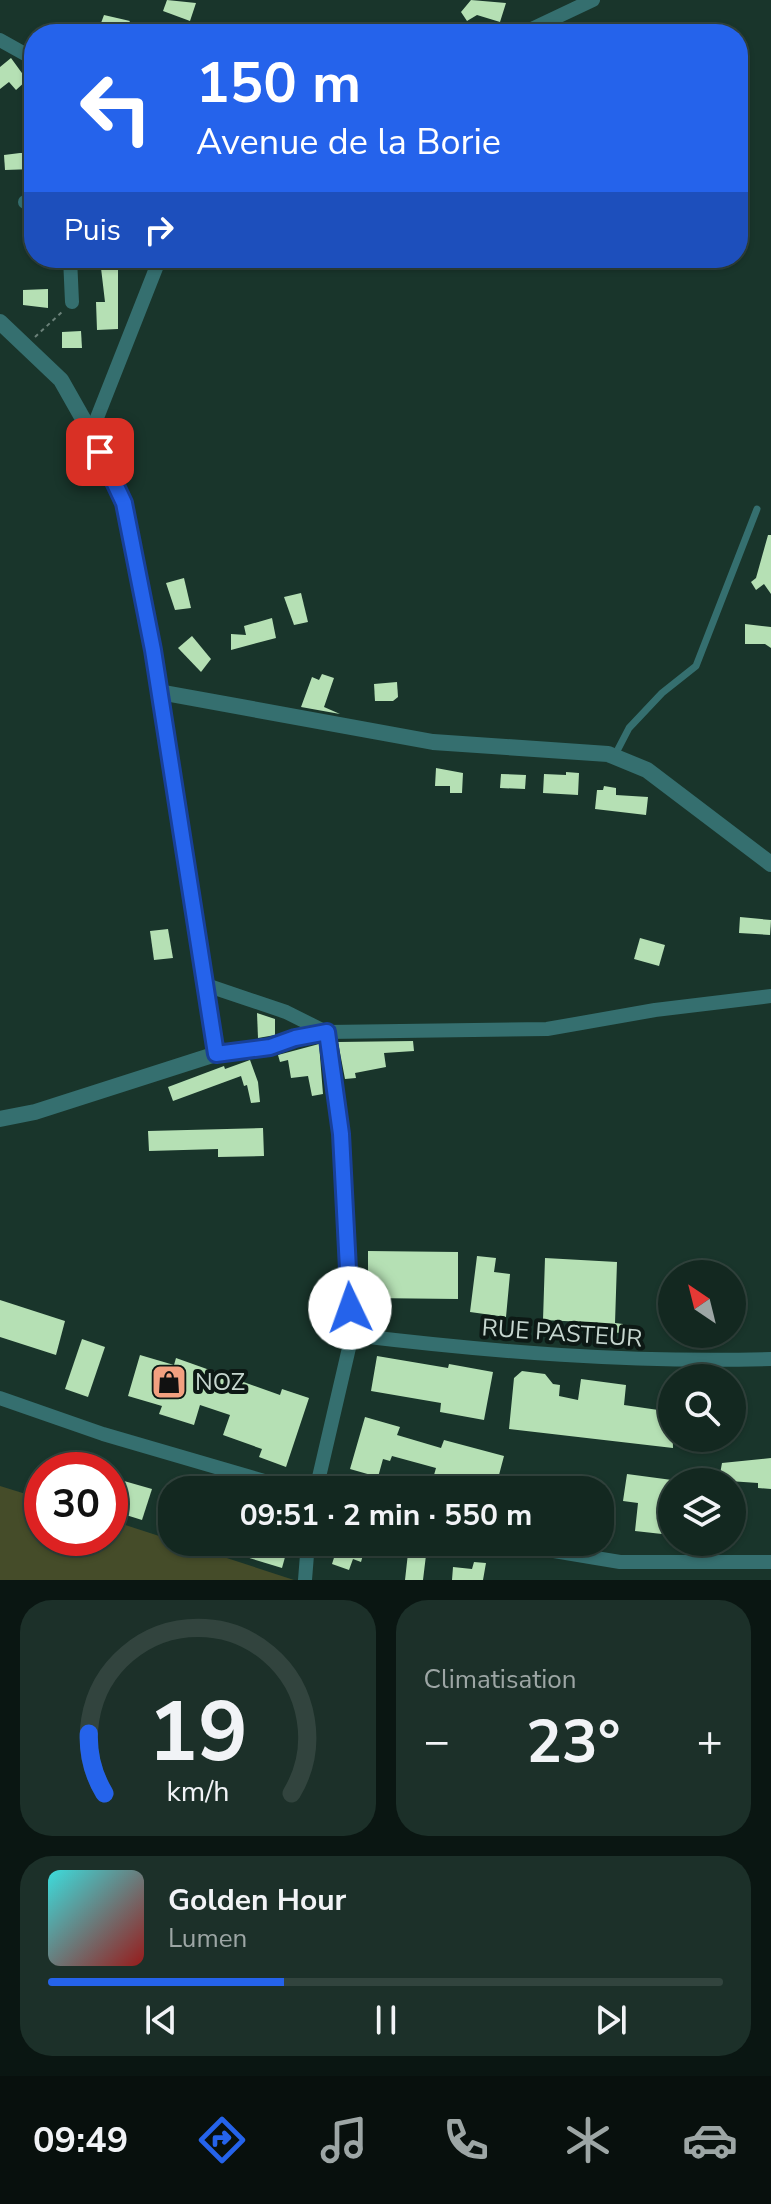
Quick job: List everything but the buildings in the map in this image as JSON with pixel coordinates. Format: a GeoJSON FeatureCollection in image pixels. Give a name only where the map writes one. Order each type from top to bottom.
{"type":"FeatureCollection","features":[{"type":"Feature","properties":{"kind":"street"},"geometry":{"type":"LineString","coordinates":[[542,24],[593,0]]}},
{"type":"Feature","properties":{"kind":"street"},"geometry":{"type":"LineString","coordinates":[[0,40],[24,53]]}},
{"type":"Feature","properties":{"kind":"street"},"geometry":{"type":"LineString","coordinates":[[70,268],[72,302]]}},
{"type":"Feature","properties":{"kind":"street"},"geometry":{"type":"LineString","coordinates":[[91,433],[156,268]]}},
{"type":"Feature","properties":{"kind":"street"},"geometry":{"type":"LineString","coordinates":[[0,322],[61,380],[91,433],[124,503],[159,692],[216,1054]]}},
{"type":"Feature","properties":{"kind":"street"},"geometry":{"type":"LineString","coordinates":[[159,692],[433,742],[614,757],[647,770],[771,864]]}},
{"type":"Feature","properties":{"kind":"street"},"geometry":{"type":"LineString","coordinates":[[206,985],[286,1012],[327,1032]]}},
{"type":"Feature","properties":{"kind":"street"},"geometry":{"type":"LineString","coordinates":[[0,1119],[35,1112],[216,1054],[270,1047],[327,1032],[547,1029],[655,1010],[771,996]]}},
{"type":"Feature","properties":{"kind":"street"},"geometry":{"type":"LineString","coordinates":[[319,1476],[352,1335],[341,1134],[327,1032]]}},
{"type":"Feature","properties":{"kind":"street","name":"RUE PASTEUR"},"geometry":{"type":"LineString","coordinates":[[352,1335],[498,1352],[629,1360],[771,1359]]}},
{"type":"Feature","properties":{"kind":"street"},"geometry":{"type":"LineString","coordinates":[[0,1398],[103,1434],[247,1476]]}},
{"type":"Feature","properties":{"kind":"street"},"geometry":{"type":"LineString","coordinates":[[305,1580],[307,1556]]}},
{"type":"Feature","properties":{"kind":"street"},"geometry":{"type":"LineString","coordinates":[[584,1556],[620,1562],[677,1564],[771,1562]]}},
{"type":"Feature","properties":{"kind":"lane"},"geometry":{"type":"LineString","coordinates":[[614,757],[629,728],[662,693],[696,666],[757,509]]}},
{"type":"Feature","properties":{"kind":"path"},"geometry":{"type":"LineString","coordinates":[[25,346],[72,302]]}},
{"type":"Feature","properties":{"kind":"green space"},"geometry":{"type":"Polygon","coordinates":[[[0,1486],[24,1493],[24,1556],[128,1556],[128,1526],[158,1536],[158,1556],[220,1556],[294,1580],[0,1580],[0,1486]]]}},
{"type":"Feature","properties":{"kind":"place","name":"NOZ"},"geometry":{"type":"Point","coordinates":[169,1382]}},
{"type":"Feature","properties":{"kind":"route"},"geometry":{"type":"LineString","coordinates":[[100,452],[124,503],[153,650],[216,1054],[270,1047],[327,1032],[341,1134],[350,1308]]}}]}
